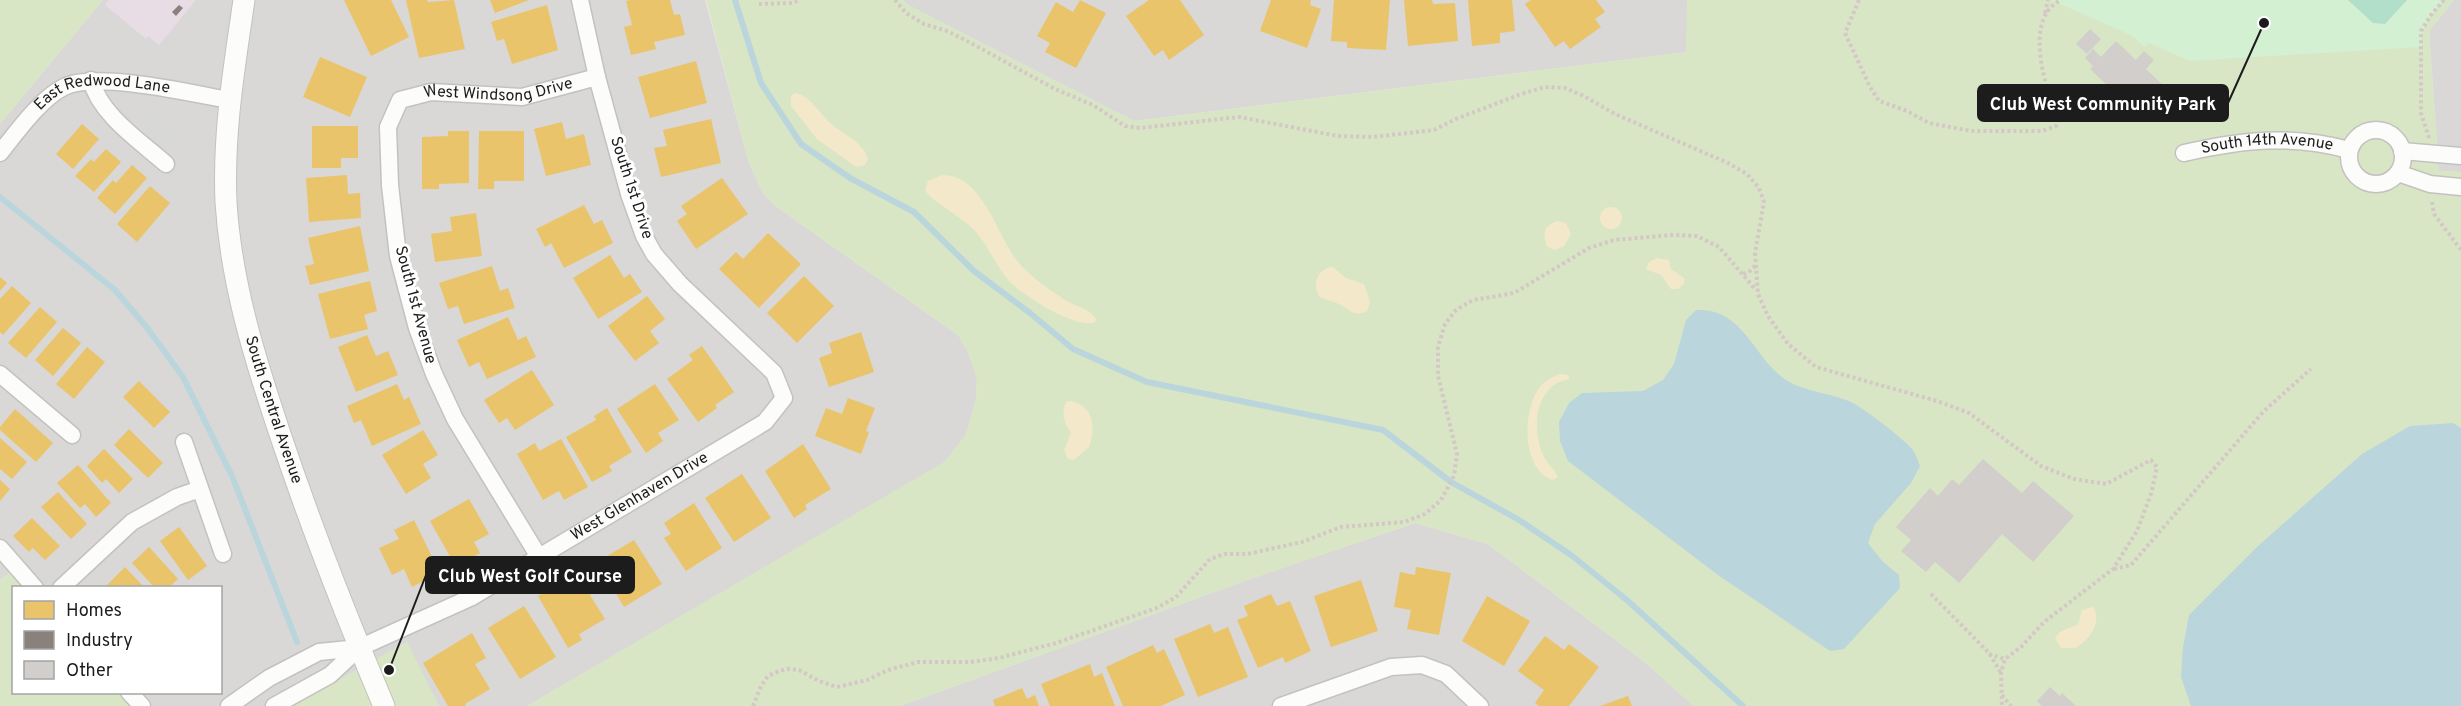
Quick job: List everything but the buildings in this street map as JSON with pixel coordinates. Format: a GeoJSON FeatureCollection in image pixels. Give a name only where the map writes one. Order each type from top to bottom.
{"type":"FeatureCollection","features":[{"type":"Feature","properties":{"kind":"street","name":"South Central Avenue"},"geometry":{"type":"LineString","coordinates":[[244,0],[228,100],[226,203],[232,266],[250,342],[294,475],[359,648],[384,706]]}},
{"type":"Feature","properties":{"kind":"street","name":"South 1st Drive"},"geometry":{"type":"LineString","coordinates":[[580,0],[597,77],[629,194],[644,236],[654,254],[680,284],[774,373],[784,398]]}},
{"type":"Feature","properties":{"kind":"street","name":"West Windsong Drive"},"geometry":{"type":"LineString","coordinates":[[400,100],[431,92],[522,97],[597,77]]}},
{"type":"Feature","properties":{"kind":"street","name":"East Redwood Lane"},"geometry":{"type":"LineString","coordinates":[[0,153],[50,97],[63,87],[91,80],[132,84],[228,100]]}},
{"type":"Feature","properties":{"kind":"street"},"geometry":{"type":"LineString","coordinates":[[91,80],[94,93],[116,120],[166,164]]}},
{"type":"Feature","properties":{"kind":"street","name":"South 1st Avenue"},"geometry":{"type":"LineString","coordinates":[[400,100],[388,127],[390,185],[398,256],[417,328],[434,374],[455,419],[539,557]]}},
{"type":"Feature","properties":{"kind":"street","name":"South 14th Avenue"},"geometry":{"type":"LineString","coordinates":[[2398,173],[2382,184],[2362,181],[2352,171],[2349,164],[2349,150],[2360,135],[2382,130],[2394,137],[2402,151]]}},
{"type":"Feature","properties":{"kind":"street","name":"South 14th Avenue"},"geometry":{"type":"LineString","coordinates":[[2184,153],[2257,140],[2322,143],[2349,150]]}},
{"type":"Feature","properties":{"kind":"street"},"geometry":{"type":"LineString","coordinates":[[2461,156],[2402,151],[2403,159],[2398,173],[2430,184],[2461,187]]}},
{"type":"Feature","properties":{"kind":"street"},"geometry":{"type":"LineString","coordinates":[[2,379],[72,435]]}},
{"type":"Feature","properties":{"kind":"street","name":"West Glenhaven Drive"},"geometry":{"type":"LineString","coordinates":[[359,648],[472,597],[765,422],[784,398]]}},
{"type":"Feature","properties":{"kind":"street"},"geometry":{"type":"LineString","coordinates":[[184,442],[223,554]]}},
{"type":"Feature","properties":{"kind":"street"},"geometry":{"type":"LineString","coordinates":[[63,586],[132,522],[177,497],[200,489]]}},
{"type":"Feature","properties":{"kind":"street"},"geometry":{"type":"LineString","coordinates":[[0,548],[33,586]]}},
{"type":"Feature","properties":{"kind":"street"},"geometry":{"type":"LineString","coordinates":[[229,706],[319,652],[359,648]]}},
{"type":"Feature","properties":{"kind":"street"},"geometry":{"type":"LineString","coordinates":[[274,706],[330,675],[359,648]]}},
{"type":"Feature","properties":{"kind":"street"},"geometry":{"type":"LineString","coordinates":[[1281,706],[1391,667],[1422,665],[1446,674],[1480,706]]}},
{"type":"Feature","properties":{"kind":"street"},"geometry":{"type":"LineString","coordinates":[[254,689],[264,706]]}},
{"type":"Feature","properties":{"kind":"street"},"geometry":{"type":"LineString","coordinates":[[130,694],[142,706]]}},
{"type":"Feature","properties":{"kind":"path"},"geometry":{"type":"LineString","coordinates":[[759,3],[792,3],[799,0]]}},
{"type":"Feature","properties":{"kind":"path"},"geometry":{"type":"LineString","coordinates":[[894,0],[906,13],[924,24],[947,31],[1055,89],[1093,105],[1125,126],[1132,127],[1239,117],[1338,136],[1373,137],[1434,130],[1521,94],[1545,87],[1565,88],[1615,114],[1728,163],[1747,174],[1759,188],[1764,202],[1755,265],[1758,294]]}},
{"type":"Feature","properties":{"kind":"path"},"geometry":{"type":"LineString","coordinates":[[1859,0],[1845,33],[1879,101],[1907,111],[1929,123],[1971,131],[2042,131],[2056,126],[2057,119],[2038,53],[2048,0]]}},
{"type":"Feature","properties":{"kind":"path"},"geometry":{"type":"LineString","coordinates":[[2044,14],[2053,4],[2061,0]]}},
{"type":"Feature","properties":{"kind":"path"},"geometry":{"type":"LineString","coordinates":[[2431,153],[2428,132],[2421,113],[2421,31],[2444,0]]}},
{"type":"Feature","properties":{"kind":"path"},"geometry":{"type":"LineString","coordinates":[[2430,184],[2434,214],[2461,250]]}},
{"type":"Feature","properties":{"kind":"path"},"geometry":{"type":"LineString","coordinates":[[753,706],[768,676],[779,671],[799,670],[819,681],[837,687],[867,680],[888,670],[918,662],[970,662],[999,658],[1056,643],[1157,608],[1176,597],[1210,559],[1225,554],[1247,554],[1302,542],[1341,527],[1404,522],[1425,514],[1441,500],[1454,476],[1457,454],[1438,376],[1438,347],[1445,324],[1456,310],[1473,300],[1514,293],[1589,248],[1614,240],[1674,235],[1697,236],[1719,247],[1758,294],[1767,316],[1788,344],[1816,367],[1937,401],[1969,413],[2041,466],[2074,479],[2106,484],[2151,460],[2157,467],[2151,494],[2137,531],[2113,569],[2044,622],[2022,646],[2005,659],[2001,673],[2002,706]]}},
{"type":"Feature","properties":{"kind":"path"},"geometry":{"type":"LineString","coordinates":[[1743,274],[1755,265]]}},
{"type":"Feature","properties":{"kind":"path"},"geometry":{"type":"LineString","coordinates":[[2113,569],[2132,565],[2263,412],[2311,369]]}},
{"type":"Feature","properties":{"kind":"path"},"geometry":{"type":"LineString","coordinates":[[1931,594],[1989,653],[2001,673]]}},
{"type":"Feature","properties":{"kind":"path"},"geometry":{"type":"LineString","coordinates":[[1989,653],[2005,659]]}},
{"type":"Feature","properties":{"kind":"path"},"geometry":{"type":"LineString","coordinates":[[2002,694],[2011,706]]}},
{"type":"Feature","properties":{"kind":"shaded area"},"geometry":{"type":"Polygon","coordinates":[[[103,0],[705,0],[749,163],[763,193],[773,204],[959,336],[968,352],[977,378],[976,399],[966,435],[945,462],[527,706],[439,706],[407,643],[291,706],[142,706],[130,694],[222,694],[222,586],[34,586],[17,567],[0,580],[0,124],[103,0]]]}},
{"type":"Feature","properties":{"kind":"shaded area"},"geometry":{"type":"Polygon","coordinates":[[[109,0],[196,0],[159,45],[148,36],[146,39],[105,5],[109,0]]]}},
{"type":"Feature","properties":{"kind":"shaded area"},"geometry":{"type":"Polygon","coordinates":[[[903,0],[1687,0],[1687,52],[1134,121],[908,5],[903,0]]]}},
{"type":"Feature","properties":{"kind":"shaded area"},"geometry":{"type":"Polygon","coordinates":[[[2454,0],[2461,0],[2461,172],[2439,171],[2429,31],[2454,0]]]}},
{"type":"Feature","properties":{"kind":"shaded area"},"geometry":{"type":"Polygon","coordinates":[[[151,114],[176,137],[151,163],[127,141],[151,114]]]}},
{"type":"Feature","properties":{"kind":"shaded area"},"geometry":{"type":"Polygon","coordinates":[[[1415,523],[1488,544],[1641,659],[1694,706],[900,706],[1253,578],[1415,523]]]}},
{"type":"Feature","properties":{"kind":"green space"},"geometry":{"type":"Polygon","coordinates":[[[0,0],[103,0],[0,124],[0,0]]]}},
{"type":"Feature","properties":{"kind":"green space"},"geometry":{"type":"Polygon","coordinates":[[[706,0],[903,0],[908,5],[1134,121],[1686,52],[1687,0],[2454,0],[2429,31],[2439,171],[2461,172],[2461,706],[1694,706],[1641,659],[1488,544],[1415,523],[1253,578],[900,706],[527,706],[944,462],[966,435],[976,399],[977,378],[968,352],[959,336],[773,204],[763,193],[749,163],[706,0]]]}},
{"type":"Feature","properties":{"kind":"green space"},"geometry":{"type":"Polygon","coordinates":[[[2051,0],[2444,0],[2425,27],[2421,47],[2190,61],[2149,43],[2145,47],[2133,36],[2051,0]]]}},
{"type":"Feature","properties":{"kind":"green space"},"geometry":{"type":"Polygon","coordinates":[[[2348,0],[2407,0],[2385,24],[2373,23],[2348,0]]]}},
{"type":"Feature","properties":{"kind":"green space"},"geometry":{"type":"Polygon","coordinates":[[[17,567],[34,586],[12,586],[12,694],[130,694],[142,706],[0,706],[0,580],[17,567]]]}},
{"type":"Feature","properties":{"kind":"green space"},"geometry":{"type":"Polygon","coordinates":[[[407,642],[439,706],[291,706],[407,642]]]}},
{"type":"Feature","properties":{"kind":"sand"},"geometry":{"type":"Polygon","coordinates":[[[795,93],[810,101],[830,123],[862,148],[868,159],[865,165],[858,167],[852,164],[817,139],[791,106],[791,96],[795,93]]]}},
{"type":"Feature","properties":{"kind":"sand"},"geometry":{"type":"Polygon","coordinates":[[[942,175],[956,178],[968,185],[987,208],[1018,262],[1059,296],[1089,312],[1096,319],[1095,322],[1076,321],[1050,310],[1009,281],[987,247],[967,223],[933,199],[925,190],[928,181],[942,175]]]}},
{"type":"Feature","properties":{"kind":"sand"},"geometry":{"type":"Polygon","coordinates":[[[1611,207],[1619,210],[1622,218],[1619,226],[1611,229],[1603,226],[1600,218],[1603,210],[1611,207]]]}},
{"type":"Feature","properties":{"kind":"sand"},"geometry":{"type":"Polygon","coordinates":[[[1557,221],[1566,223],[1571,234],[1564,246],[1554,250],[1547,246],[1545,230],[1557,221]]]}},
{"type":"Feature","properties":{"kind":"sand"},"geometry":{"type":"Polygon","coordinates":[[[1657,258],[1669,260],[1671,269],[1684,278],[1684,284],[1678,289],[1671,289],[1661,275],[1646,269],[1649,262],[1657,258]]]}},
{"type":"Feature","properties":{"kind":"sand"},"geometry":{"type":"Polygon","coordinates":[[[1333,267],[1346,278],[1364,284],[1370,302],[1367,311],[1353,312],[1319,296],[1316,281],[1320,273],[1333,267]]]}},
{"type":"Feature","properties":{"kind":"sand"},"geometry":{"type":"Polygon","coordinates":[[[1560,374],[1568,375],[1570,378],[1549,389],[1543,397],[1537,417],[1540,448],[1558,477],[1553,480],[1543,474],[1535,464],[1530,452],[1528,423],[1534,397],[1540,387],[1549,379],[1560,374]]]}},
{"type":"Feature","properties":{"kind":"sand"},"geometry":{"type":"Polygon","coordinates":[[[1066,402],[1079,404],[1089,413],[1092,425],[1089,447],[1074,460],[1068,459],[1064,450],[1071,433],[1065,422],[1064,410],[1066,402]]]}},
{"type":"Feature","properties":{"kind":"sand"},"geometry":{"type":"Polygon","coordinates":[[[2093,607],[2096,619],[2093,631],[2075,648],[2061,648],[2055,638],[2060,632],[2078,624],[2082,610],[2093,607]]]}},
{"type":"Feature","properties":{"kind":"water"},"geometry":{"type":"Polygon","coordinates":[[[1696,310],[1712,311],[1724,316],[1745,333],[1771,367],[1782,377],[1806,389],[1851,402],[1901,438],[1917,457],[1920,466],[1911,483],[1875,524],[1868,543],[1883,562],[1899,575],[1900,588],[1844,649],[1830,651],[1718,575],[1568,461],[1560,441],[1559,422],[1569,403],[1582,393],[1643,391],[1663,380],[1674,364],[1686,320],[1696,310]]]}},
{"type":"Feature","properties":{"kind":"water"},"geometry":{"type":"Polygon","coordinates":[[[2453,423],[2461,428],[2461,706],[2191,706],[2181,677],[2183,647],[2189,615],[2258,546],[2362,454],[2410,426],[2453,423]]]}},
{"type":"Feature","properties":{"kind":"waterway"},"geometry":{"type":"LineString","coordinates":[[735,0],[761,83],[801,144],[850,178],[914,212],[974,271],[1073,349],[1147,382],[1383,430],[1451,482],[1519,520],[1571,555],[1628,601],[1743,706]]}},
{"type":"Feature","properties":{"kind":"waterway"},"geometry":{"type":"LineString","coordinates":[[0,197],[115,290],[148,329],[183,377],[232,476],[297,642]]}},
{"type":"Feature","properties":{"kind":"place","name":"Club West Community Park"},"geometry":{"type":"Point","coordinates":[2264,23]}},
{"type":"Feature","properties":{"kind":"place","name":"Club West Golf Course"},"geometry":{"type":"Point","coordinates":[389,670]}}]}
